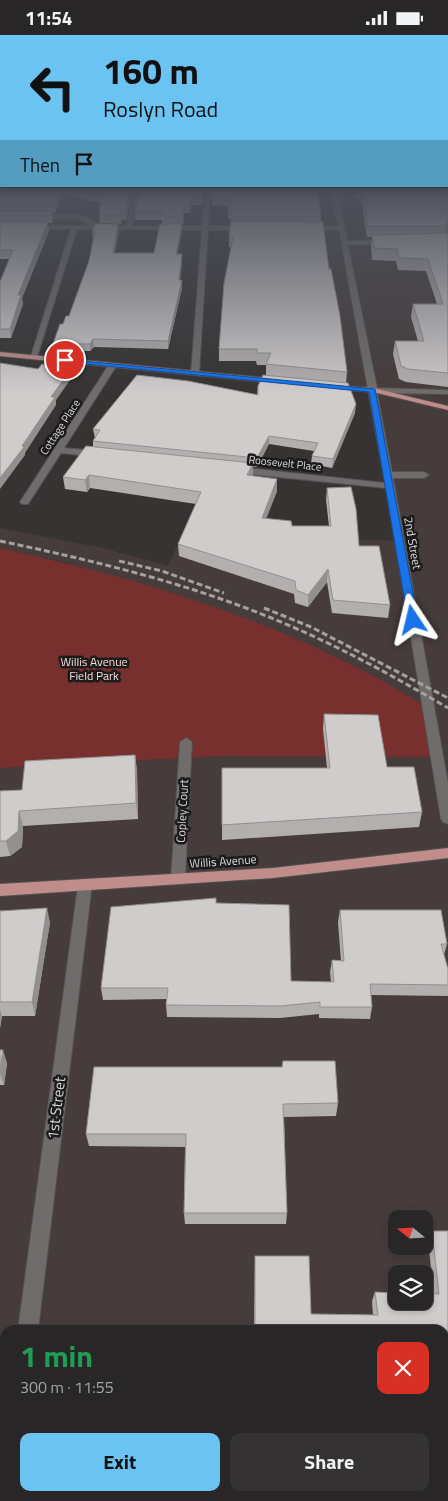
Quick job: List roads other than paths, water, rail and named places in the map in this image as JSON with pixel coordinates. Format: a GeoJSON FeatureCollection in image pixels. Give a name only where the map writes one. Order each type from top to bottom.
{"type":"FeatureCollection","features":[{"type":"Feature","properties":{"kind":"main road"},"geometry":{"type":"LineString","coordinates":[[0,354],[284,382]]}},
{"type":"Feature","properties":{"kind":"main road"},"geometry":{"type":"LineString","coordinates":[[324,386],[372,390],[448,408]]}},
{"type":"Feature","properties":{"kind":"main road","name":"Willis Avenue"},"geometry":{"type":"LineString","coordinates":[[0,890],[312,869],[448,853]]}},
{"type":"Feature","properties":{"kind":"street"},"geometry":{"type":"LineString","coordinates":[[33,357],[65,257]]}},
{"type":"Feature","properties":{"kind":"street"},"geometry":{"type":"LineString","coordinates":[[196,373],[204,257]]}},
{"type":"Feature","properties":{"kind":"street","name":"2nd Street"},"geometry":{"type":"LineString","coordinates":[[347,257],[448,819]]}},
{"type":"Feature","properties":{"kind":"street","name":"Cottage Place"},"geometry":{"type":"LineString","coordinates":[[26,502],[113,365]]}},
{"type":"Feature","properties":{"kind":"street"},"geometry":{"type":"LineString","coordinates":[[372,390],[448,392]]}},
{"type":"Feature","properties":{"kind":"street"},"geometry":{"type":"LineString","coordinates":[[59,450],[108,455]]}},
{"type":"Feature","properties":{"kind":"street","name":"Roosevelt Place"},"geometry":{"type":"LineString","coordinates":[[224,468],[388,481],[424,475]]}},
{"type":"Feature","properties":{"kind":"street","name":"Copley Court"},"geometry":{"type":"LineString","coordinates":[[178,879],[186,742]]}},
{"type":"Feature","properties":{"kind":"street","name":"1st Street"},"geometry":{"type":"LineString","coordinates":[[29,1325],[85,885]]}},
{"type":"Feature","properties":{"kind":"railway"},"geometry":{"type":"LineString","coordinates":[[0,541],[136,573],[236,604],[338,648],[448,708]]}},
{"type":"Feature","properties":{"kind":"railway"},"geometry":{"type":"LineString","coordinates":[[119,561],[162,571],[224,593]]}},
{"type":"Feature","properties":{"kind":"railway"},"geometry":{"type":"LineString","coordinates":[[264,608],[311,627],[448,698]]}},
{"type":"Feature","properties":{"kind":"park label","name":"Willis Avenue Field Park"},"geometry":{"type":"Point","coordinates":[94,668]}}]}
